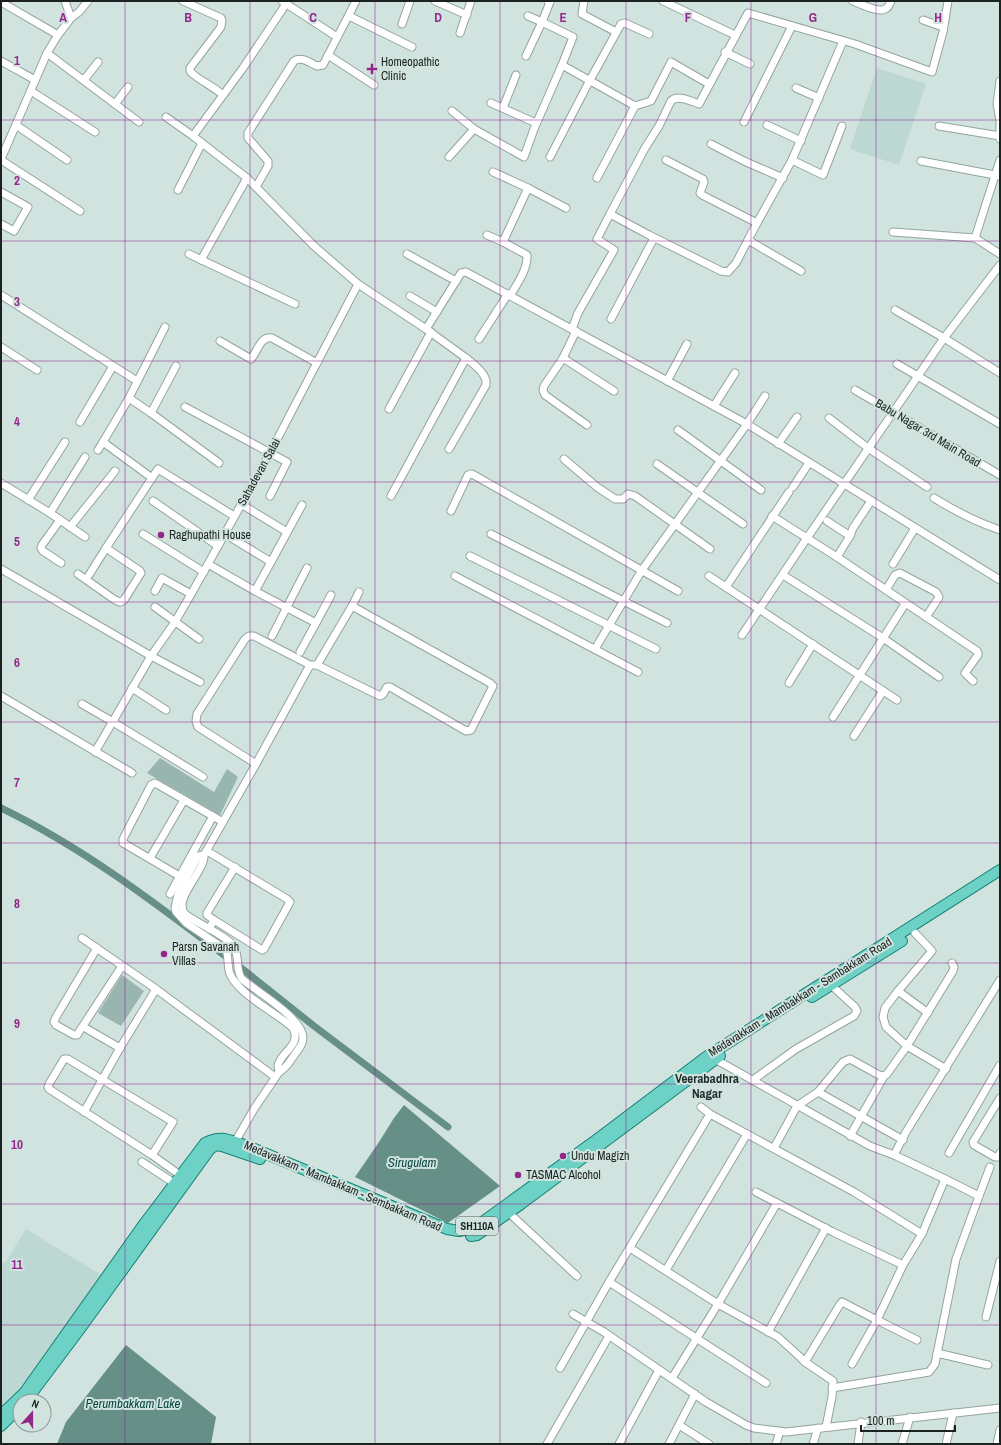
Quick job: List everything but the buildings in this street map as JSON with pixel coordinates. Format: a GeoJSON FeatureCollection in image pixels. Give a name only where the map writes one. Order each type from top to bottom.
{"type":"FeatureCollection","features":[{"type":"Feature","properties":{"kind":"main road","name":"Medavakkam - Mambakkam - Sembakkam Road"},"geometry":{"type":"LineString","coordinates":[[31,1393],[177,1179],[205,1143],[215,1138],[245,1145],[343,1185],[446,1230],[459,1231],[474,1228],[712,1057],[1000,870]]}},
{"type":"Feature","properties":{"kind":"main road","name":"Medavakkam - Mambakkam - Sembakkam Road"},"geometry":{"type":"LineString","coordinates":[[813,992],[831,985],[1000,878]]}},
{"type":"Feature","properties":{"kind":"main road","name":"Medavakkam - Mambakkam - Sembakkam Road"},"geometry":{"type":"LineString","coordinates":[[1,1415],[24,1392],[210,1149],[216,1145],[251,1155],[445,1236],[459,1238],[476,1235],[679,1088],[712,1057]]}},
{"type":"Feature","properties":{"kind":"main road"},"geometry":{"type":"LineString","coordinates":[[1,1426],[12,1415]]}},
{"type":"Feature","properties":{"kind":"street"},"geometry":{"type":"LineString","coordinates":[[65,1],[71,18]]}},
{"type":"Feature","properties":{"kind":"street"},"geometry":{"type":"LineString","coordinates":[[80,211],[1,159],[47,52],[71,18],[79,12],[88,1]]}},
{"type":"Feature","properties":{"kind":"street"},"geometry":{"type":"LineString","coordinates":[[183,1],[221,18],[222,20],[221,27],[190,68],[190,71],[223,95]]}},
{"type":"Feature","properties":{"kind":"street"},"geometry":{"type":"LineString","coordinates":[[256,187],[268,166],[268,161],[248,138],[248,133],[294,61],[302,59],[317,66],[323,65],[356,1]]}},
{"type":"Feature","properties":{"kind":"street"},"geometry":{"type":"LineString","coordinates":[[402,24],[410,1]]}},
{"type":"Feature","properties":{"kind":"street"},"geometry":{"type":"LineString","coordinates":[[434,1],[466,15]]}},
{"type":"Feature","properties":{"kind":"street"},"geometry":{"type":"LineString","coordinates":[[460,33],[471,1]]}},
{"type":"Feature","properties":{"kind":"street"},"geometry":{"type":"LineString","coordinates":[[526,56],[550,2],[548,1]]}},
{"type":"Feature","properties":{"kind":"street"},"geometry":{"type":"LineString","coordinates":[[584,1],[582,14],[616,32]]}},
{"type":"Feature","properties":{"kind":"street"},"geometry":{"type":"LineString","coordinates":[[663,1],[735,34]]}},
{"type":"Feature","properties":{"kind":"street"},"geometry":{"type":"LineString","coordinates":[[853,1],[878,10],[884,10],[888,7],[890,1]]}},
{"type":"Feature","properties":{"kind":"street"},"geometry":{"type":"LineString","coordinates":[[587,425],[545,395],[543,390],[544,386],[563,358],[574,330],[578,313],[614,250],[597,239],[645,148],[659,126],[671,101],[677,98],[699,104],[735,34],[748,13],[843,40],[932,72],[948,1]]}},
{"type":"Feature","properties":{"kind":"street"},"geometry":{"type":"LineString","coordinates":[[1,2],[58,35]]}},
{"type":"Feature","properties":{"kind":"street"},"geometry":{"type":"LineString","coordinates":[[193,136],[244,68],[284,2],[337,37]]}},
{"type":"Feature","properties":{"kind":"street"},"geometry":{"type":"LineString","coordinates":[[349,16],[412,47]]}},
{"type":"Feature","properties":{"kind":"street"},"geometry":{"type":"LineString","coordinates":[[452,111],[474,129],[524,157],[536,123],[573,37],[528,16]]}},
{"type":"Feature","properties":{"kind":"street"},"geometry":{"type":"LineString","coordinates":[[923,20],[943,27]]}},
{"type":"Feature","properties":{"kind":"street"},"geometry":{"type":"LineString","coordinates":[[550,157],[621,24],[625,23],[649,34]]}},
{"type":"Feature","properties":{"kind":"street"},"geometry":{"type":"LineString","coordinates":[[744,122],[792,26]]}},
{"type":"Feature","properties":{"kind":"street"},"geometry":{"type":"LineString","coordinates":[[610,214],[654,238],[721,271],[728,272],[736,263],[792,160],[843,40]]}},
{"type":"Feature","properties":{"kind":"street"},"geometry":{"type":"LineString","coordinates":[[47,52],[139,122]]}},
{"type":"Feature","properties":{"kind":"street"},"geometry":{"type":"LineString","coordinates":[[726,52],[750,64]]}},
{"type":"Feature","properties":{"kind":"street"},"geometry":{"type":"LineString","coordinates":[[328,55],[374,85]]}},
{"type":"Feature","properties":{"kind":"street"},"geometry":{"type":"LineString","coordinates":[[1,61],[35,80]]}},
{"type":"Feature","properties":{"kind":"street"},"geometry":{"type":"LineString","coordinates":[[84,80],[98,62]]}},
{"type":"Feature","properties":{"kind":"street"},"geometry":{"type":"LineString","coordinates":[[597,178],[634,106],[651,101],[671,62],[709,84]]}},
{"type":"Feature","properties":{"kind":"street"},"geometry":{"type":"LineString","coordinates":[[562,65],[634,106]]}},
{"type":"Feature","properties":{"kind":"street"},"geometry":{"type":"LineString","coordinates":[[503,108],[516,75]]}},
{"type":"Feature","properties":{"kind":"street"},"geometry":{"type":"LineString","coordinates":[[939,126],[1000,137],[1000,121],[997,104],[1000,81]]}},
{"type":"Feature","properties":{"kind":"street"},"geometry":{"type":"LineString","coordinates":[[115,104],[128,87]]}},
{"type":"Feature","properties":{"kind":"street"},"geometry":{"type":"LineString","coordinates":[[796,88],[819,98]]}},
{"type":"Feature","properties":{"kind":"street"},"geometry":{"type":"LineString","coordinates":[[30,91],[95,132]]}},
{"type":"Feature","properties":{"kind":"street"},"geometry":{"type":"LineString","coordinates":[[491,103],[536,123]]}},
{"type":"Feature","properties":{"kind":"street"},"geometry":{"type":"LineString","coordinates":[[166,117],[247,178],[314,246],[358,284],[466,358],[482,373],[487,381],[486,385],[449,449]]}},
{"type":"Feature","properties":{"kind":"street"},"geometry":{"type":"LineString","coordinates":[[16,125],[67,160]]}},
{"type":"Feature","properties":{"kind":"street"},"geometry":{"type":"LineString","coordinates":[[767,125],[800,141]]}},
{"type":"Feature","properties":{"kind":"street"},"geometry":{"type":"LineString","coordinates":[[792,160],[823,176],[842,126]]}},
{"type":"Feature","properties":{"kind":"street"},"geometry":{"type":"LineString","coordinates":[[449,157],[474,129]]}},
{"type":"Feature","properties":{"kind":"street"},"geometry":{"type":"LineString","coordinates":[[178,190],[202,143]]}},
{"type":"Feature","properties":{"kind":"street"},"geometry":{"type":"LineString","coordinates":[[711,144],[744,161],[783,178]]}},
{"type":"Feature","properties":{"kind":"street"},"geometry":{"type":"LineString","coordinates":[[666,160],[703,179],[704,182],[700,193],[702,195],[757,223]]}},
{"type":"Feature","properties":{"kind":"street"},"geometry":{"type":"LineString","coordinates":[[975,238],[998,175],[1000,160]]}},
{"type":"Feature","properties":{"kind":"street"},"geometry":{"type":"LineString","coordinates":[[921,161],[998,175]]}},
{"type":"Feature","properties":{"kind":"street"},"geometry":{"type":"LineString","coordinates":[[493,172],[566,208]]}},
{"type":"Feature","properties":{"kind":"street"},"geometry":{"type":"LineString","coordinates":[[201,260],[247,178]]}},
{"type":"Feature","properties":{"kind":"street"},"geometry":{"type":"LineString","coordinates":[[503,242],[528,188]]}},
{"type":"Feature","properties":{"kind":"street"},"geometry":{"type":"LineString","coordinates":[[1,192],[28,207],[14,231],[1,224]]}},
{"type":"Feature","properties":{"kind":"street"},"geometry":{"type":"LineString","coordinates":[[893,232],[975,238],[1000,254]]}},
{"type":"Feature","properties":{"kind":"street"},"geometry":{"type":"LineString","coordinates":[[479,339],[525,269],[527,261],[527,255],[487,235]]}},
{"type":"Feature","properties":{"kind":"street"},"geometry":{"type":"LineString","coordinates":[[611,319],[654,238]]}},
{"type":"Feature","properties":{"kind":"street"},"geometry":{"type":"LineString","coordinates":[[748,240],[802,271]]}},
{"type":"Feature","properties":{"kind":"street"},"geometry":{"type":"LineString","coordinates":[[188,254],[295,304]]}},
{"type":"Feature","properties":{"kind":"street"},"geometry":{"type":"LineString","coordinates":[[407,254],[456,281]]}},
{"type":"Feature","properties":{"kind":"street"},"geometry":{"type":"LineString","coordinates":[[742,636],[944,338],[1000,265]]}},
{"type":"Feature","properties":{"kind":"street"},"geometry":{"type":"LineString","coordinates":[[389,409],[437,312],[461,273],[466,272],[747,424],[1000,580]]}},
{"type":"Feature","properties":{"kind":"street","name":"Sahadevan Salai"},"geometry":{"type":"LineString","coordinates":[[95,752],[151,656],[174,622],[204,572],[270,454],[358,284]]}},
{"type":"Feature","properties":{"kind":"street"},"geometry":{"type":"LineString","coordinates":[[1,295],[137,381]]}},
{"type":"Feature","properties":{"kind":"street"},"geometry":{"type":"LineString","coordinates":[[410,296],[437,312]]}},
{"type":"Feature","properties":{"kind":"street"},"geometry":{"type":"LineString","coordinates":[[895,310],[944,338],[1000,373]]}},
{"type":"Feature","properties":{"kind":"street"},"geometry":{"type":"LineString","coordinates":[[98,450],[129,398],[165,327]]}},
{"type":"Feature","properties":{"kind":"street"},"geometry":{"type":"LineString","coordinates":[[220,341],[251,359],[263,340],[267,337],[272,338],[317,363]]}},
{"type":"Feature","properties":{"kind":"street"},"geometry":{"type":"LineString","coordinates":[[666,381],[687,344]]}},
{"type":"Feature","properties":{"kind":"street"},"geometry":{"type":"LineString","coordinates":[[1,347],[37,370]]}},
{"type":"Feature","properties":{"kind":"street"},"geometry":{"type":"LineString","coordinates":[[391,496],[466,358]]}},
{"type":"Feature","properties":{"kind":"street"},"geometry":{"type":"LineString","coordinates":[[563,358],[614,391]]}},
{"type":"Feature","properties":{"kind":"street"},"geometry":{"type":"LineString","coordinates":[[897,364],[1000,424]]}},
{"type":"Feature","properties":{"kind":"street"},"geometry":{"type":"LineString","coordinates":[[80,422],[113,366]]}},
{"type":"Feature","properties":{"kind":"street"},"geometry":{"type":"LineString","coordinates":[[151,413],[176,366]]}},
{"type":"Feature","properties":{"kind":"street"},"geometry":{"type":"LineString","coordinates":[[714,406],[735,373]]}},
{"type":"Feature","properties":{"kind":"street","name":"Babu Nagar 3rd Main Road"},"geometry":{"type":"LineString","coordinates":[[855,390],[1000,475]]}},
{"type":"Feature","properties":{"kind":"street"},"geometry":{"type":"LineString","coordinates":[[595,649],[642,570],[721,461],[765,396]]}},
{"type":"Feature","properties":{"kind":"street"},"geometry":{"type":"LineString","coordinates":[[129,398],[219,463]]}},
{"type":"Feature","properties":{"kind":"street"},"geometry":{"type":"LineString","coordinates":[[185,407],[270,454],[288,459],[270,496]]}},
{"type":"Feature","properties":{"kind":"street"},"geometry":{"type":"LineString","coordinates":[[778,444],[797,417]]}},
{"type":"Feature","properties":{"kind":"street"},"geometry":{"type":"LineString","coordinates":[[829,418],[868,448],[927,487]]}},
{"type":"Feature","properties":{"kind":"street"},"geometry":{"type":"LineString","coordinates":[[678,430],[761,490]]}},
{"type":"Feature","properties":{"kind":"street"},"geometry":{"type":"LineString","coordinates":[[28,500],[65,442]]}},
{"type":"Feature","properties":{"kind":"street"},"geometry":{"type":"LineString","coordinates":[[103,442],[152,478]]}},
{"type":"Feature","properties":{"kind":"street"},"geometry":{"type":"LineString","coordinates":[[50,513],[85,457]]}},
{"type":"Feature","properties":{"kind":"street"},"geometry":{"type":"LineString","coordinates":[[564,459],[615,500],[620,500],[628,494],[632,494],[710,550]]}},
{"type":"Feature","properties":{"kind":"street"},"geometry":{"type":"LineString","coordinates":[[726,587],[772,516],[809,463]]}},
{"type":"Feature","properties":{"kind":"street"},"geometry":{"type":"LineString","coordinates":[[657,464],[743,524]]}},
{"type":"Feature","properties":{"kind":"street"},"geometry":{"type":"LineString","coordinates":[[89,575],[158,469],[234,516]]}},
{"type":"Feature","properties":{"kind":"street"},"geometry":{"type":"LineString","coordinates":[[70,527],[114,471]]}},
{"type":"Feature","properties":{"kind":"street"},"geometry":{"type":"LineString","coordinates":[[450,511],[468,475],[472,474],[678,591]]}},
{"type":"Feature","properties":{"kind":"street"},"geometry":{"type":"LineString","coordinates":[[1,483],[50,513],[85,537]]}},
{"type":"Feature","properties":{"kind":"street"},"geometry":{"type":"LineString","coordinates":[[934,498],[981,524],[1000,530]]}},
{"type":"Feature","properties":{"kind":"street"},"geometry":{"type":"LineString","coordinates":[[153,501],[218,546]]}},
{"type":"Feature","properties":{"kind":"street"},"geometry":{"type":"LineString","coordinates":[[837,557],[850,536],[853,528],[871,501]]}},
{"type":"Feature","properties":{"kind":"street"},"geometry":{"type":"LineString","coordinates":[[241,504],[287,532]]}},
{"type":"Feature","properties":{"kind":"street"},"geometry":{"type":"LineString","coordinates":[[255,591],[302,505]]}},
{"type":"Feature","properties":{"kind":"street"},"geometry":{"type":"LineString","coordinates":[[772,516],[837,557],[978,653],[966,674],[973,680]]}},
{"type":"Feature","properties":{"kind":"street"},"geometry":{"type":"LineString","coordinates":[[60,520],[41,548],[61,563]]}},
{"type":"Feature","properties":{"kind":"street"},"geometry":{"type":"LineString","coordinates":[[828,521],[850,536]]}},
{"type":"Feature","properties":{"kind":"street"},"geometry":{"type":"LineString","coordinates":[[894,564],[915,528]]}},
{"type":"Feature","properties":{"kind":"street"},"geometry":{"type":"LineString","coordinates":[[143,534],[204,572]]}},
{"type":"Feature","properties":{"kind":"street"},"geometry":{"type":"LineString","coordinates":[[225,534],[271,562]]}},
{"type":"Feature","properties":{"kind":"street"},"geometry":{"type":"LineString","coordinates":[[491,534],[667,623]]}},
{"type":"Feature","properties":{"kind":"street"},"geometry":{"type":"LineString","coordinates":[[78,574],[115,600],[120,602],[124,600],[141,572],[106,548]]}},
{"type":"Feature","properties":{"kind":"street"},"geometry":{"type":"LineString","coordinates":[[470,556],[656,649]]}},
{"type":"Feature","properties":{"kind":"street"},"geometry":{"type":"LineString","coordinates":[[208,564],[316,623]]}},
{"type":"Feature","properties":{"kind":"street"},"geometry":{"type":"LineString","coordinates":[[272,636],[307,568]]}},
{"type":"Feature","properties":{"kind":"street"},"geometry":{"type":"LineString","coordinates":[[1,569],[151,656],[200,682]]}},
{"type":"Feature","properties":{"kind":"street"},"geometry":{"type":"LineString","coordinates":[[886,590],[895,575],[900,573],[936,592],[939,597],[926,617]]}},
{"type":"Feature","properties":{"kind":"street"},"geometry":{"type":"LineString","coordinates":[[782,575],[883,638],[939,677]]}},
{"type":"Feature","properties":{"kind":"street"},"geometry":{"type":"LineString","coordinates":[[455,576],[638,672]]}},
{"type":"Feature","properties":{"kind":"street"},"geometry":{"type":"LineString","coordinates":[[709,576],[897,700]]}},
{"type":"Feature","properties":{"kind":"street"},"geometry":{"type":"LineString","coordinates":[[154,591],[162,578],[191,594]]}},
{"type":"Feature","properties":{"kind":"street"},"geometry":{"type":"LineString","coordinates":[[178,904],[205,861],[206,853],[223,822],[313,665],[352,606],[359,592]]}},
{"type":"Feature","properties":{"kind":"street"},"geometry":{"type":"LineString","coordinates":[[300,652],[331,595]]}},
{"type":"Feature","properties":{"kind":"street"},"geometry":{"type":"LineString","coordinates":[[833,717],[905,604]]}},
{"type":"Feature","properties":{"kind":"street"},"geometry":{"type":"LineString","coordinates":[[256,764],[198,727],[196,721],[197,714],[245,639],[249,636],[254,636],[380,696],[387,687],[390,686],[466,731],[471,730],[493,686],[352,606]]}},
{"type":"Feature","properties":{"kind":"street"},"geometry":{"type":"LineString","coordinates":[[155,607],[199,639]]}},
{"type":"Feature","properties":{"kind":"street"},"geometry":{"type":"LineString","coordinates":[[789,683],[813,644]]}},
{"type":"Feature","properties":{"kind":"street"},"geometry":{"type":"LineString","coordinates":[[132,688],[166,710]]}},
{"type":"Feature","properties":{"kind":"street"},"geometry":{"type":"LineString","coordinates":[[854,736],[883,691]]}},
{"type":"Feature","properties":{"kind":"street"},"geometry":{"type":"LineString","coordinates":[[1,696],[132,773]]}},
{"type":"Feature","properties":{"kind":"street"},"geometry":{"type":"LineString","coordinates":[[82,704],[203,778]]}},
{"type":"Feature","properties":{"kind":"street"},"geometry":{"type":"LineString","coordinates":[[181,877],[123,843],[123,839],[151,785],[155,783],[223,822]]}},
{"type":"Feature","properties":{"kind":"street"},"geometry":{"type":"LineString","coordinates":[[150,858],[184,800]]}},
{"type":"Feature","properties":{"kind":"street"},"geometry":{"type":"LineString","coordinates":[[170,894],[181,877],[213,816]]}},
{"type":"Feature","properties":{"kind":"street"},"geometry":{"type":"LineString","coordinates":[[235,868],[207,915],[262,950],[264,949],[290,902],[235,868],[206,853],[198,856],[188,872],[178,894],[178,904],[186,918],[226,950],[230,973],[240,982],[291,1017],[300,1027],[303,1038],[302,1043],[285,1069],[277,1074],[254,1109],[235,1142]]}},
{"type":"Feature","properties":{"kind":"street"},"geometry":{"type":"LineString","coordinates":[[188,872],[196,876]]}},
{"type":"Feature","properties":{"kind":"street"},"geometry":{"type":"LineString","coordinates":[[186,918],[209,929],[232,944],[236,953],[240,982],[247,993],[286,1023],[295,1032],[294,1040],[278,1065],[277,1074]]}},
{"type":"Feature","properties":{"kind":"street"},"geometry":{"type":"LineString","coordinates":[[209,929],[214,920]]}},
{"type":"Feature","properties":{"kind":"street"},"geometry":{"type":"LineString","coordinates":[[915,933],[932,951],[885,1008],[883,1017],[886,1028],[907,1046],[946,1069]]}},
{"type":"Feature","properties":{"kind":"street"},"geometry":{"type":"LineString","coordinates":[[82,938],[277,1074]]}},
{"type":"Feature","properties":{"kind":"street"},"geometry":{"type":"LineString","coordinates":[[226,950],[232,944]]}},
{"type":"Feature","properties":{"kind":"street"},"geometry":{"type":"LineString","coordinates":[[97,948],[56,1017],[54,1022],[56,1025],[74,1035],[77,1035],[122,966]]}},
{"type":"Feature","properties":{"kind":"street"},"geometry":{"type":"LineString","coordinates":[[850,1136],[884,1076],[907,1046],[953,971],[954,967],[952,964]]}},
{"type":"Feature","properties":{"kind":"street"},"geometry":{"type":"LineString","coordinates":[[894,1155],[906,1132],[1000,980]]}},
{"type":"Feature","properties":{"kind":"street"},"geometry":{"type":"LineString","coordinates":[[753,1080],[796,1049],[854,1016],[857,1011],[855,1007],[831,985]]}},
{"type":"Feature","properties":{"kind":"street"},"geometry":{"type":"LineString","coordinates":[[84,1112],[120,1048],[156,989]]}},
{"type":"Feature","properties":{"kind":"street"},"geometry":{"type":"LineString","coordinates":[[898,991],[928,1013]]}},
{"type":"Feature","properties":{"kind":"street"},"geometry":{"type":"LineString","coordinates":[[286,1023],[291,1017]]}},
{"type":"Feature","properties":{"kind":"street"},"geometry":{"type":"LineString","coordinates":[[87,1029],[120,1048]]}},
{"type":"Feature","properties":{"kind":"street"},"geometry":{"type":"LineString","coordinates":[[294,1040],[302,1043]]}},
{"type":"Feature","properties":{"kind":"street"},"geometry":{"type":"LineString","coordinates":[[712,1057],[850,1136],[870,1146],[894,1155],[979,1196]]}},
{"type":"Feature","properties":{"kind":"street"},"geometry":{"type":"LineString","coordinates":[[152,1155],[173,1122],[66,1058],[64,1059],[49,1084],[49,1089],[152,1155],[177,1179]]}},
{"type":"Feature","properties":{"kind":"street"},"geometry":{"type":"LineString","coordinates":[[774,1148],[797,1106],[818,1092],[843,1062],[848,1059],[884,1076]]}},
{"type":"Feature","properties":{"kind":"street"},"geometry":{"type":"LineString","coordinates":[[949,1153],[1000,1065]]}},
{"type":"Feature","properties":{"kind":"street"},"geometry":{"type":"LineString","coordinates":[[818,1092],[903,1140]]}},
{"type":"Feature","properties":{"kind":"street"},"geometry":{"type":"LineString","coordinates":[[1000,1098],[973,1142],[974,1145],[995,1158],[998,1157],[1000,1153]]}},
{"type":"Feature","properties":{"kind":"street"},"geometry":{"type":"LineString","coordinates":[[701,1107],[710,1114],[854,1192],[922,1234]]}},
{"type":"Feature","properties":{"kind":"street"},"geometry":{"type":"LineString","coordinates":[[560,1368],[609,1282],[710,1114]]}},
{"type":"Feature","properties":{"kind":"street"},"geometry":{"type":"LineString","coordinates":[[666,1270],[747,1134]]}},
{"type":"Feature","properties":{"kind":"street"},"geometry":{"type":"LineString","coordinates":[[142,1162],[177,1179]]}},
{"type":"Feature","properties":{"kind":"street"},"geometry":{"type":"LineString","coordinates":[[832,1388],[929,1372],[935,1364],[956,1259],[990,1166]]}},
{"type":"Feature","properties":{"kind":"street"},"geometry":{"type":"LineString","coordinates":[[852,1364],[877,1320],[903,1264],[922,1234],[945,1179]]}},
{"type":"Feature","properties":{"kind":"street"},"geometry":{"type":"LineString","coordinates":[[756,1192],[826,1228],[903,1264]]}},
{"type":"Feature","properties":{"kind":"street"},"geometry":{"type":"LineString","coordinates":[[672,1378],[718,1304],[777,1203]]}},
{"type":"Feature","properties":{"kind":"street"},"geometry":{"type":"LineString","coordinates":[[509,1212],[577,1276]]}},
{"type":"Feature","properties":{"kind":"street"},"geometry":{"type":"LineString","coordinates":[[768,1332],[826,1228]]}},
{"type":"Feature","properties":{"kind":"street"},"geometry":{"type":"LineString","coordinates":[[630,1248],[718,1304],[778,1337],[805,1362],[833,1381],[826,1426]]}},
{"type":"Feature","properties":{"kind":"street"},"geometry":{"type":"LineString","coordinates":[[986,1317],[997,1282],[1000,1261]]}},
{"type":"Feature","properties":{"kind":"street"},"geometry":{"type":"LineString","coordinates":[[609,1282],[766,1383]]}},
{"type":"Feature","properties":{"kind":"street"},"geometry":{"type":"LineString","coordinates":[[805,1362],[842,1302],[917,1340]]}},
{"type":"Feature","properties":{"kind":"street"},"geometry":{"type":"LineString","coordinates":[[573,1314],[609,1336],[706,1402],[754,1428],[786,1432],[861,1422],[1000,1408]]}},
{"type":"Feature","properties":{"kind":"street"},"geometry":{"type":"LineString","coordinates":[[547,1444],[609,1336]]}},
{"type":"Feature","properties":{"kind":"street"},"geometry":{"type":"LineString","coordinates":[[937,1353],[988,1365]]}},
{"type":"Feature","properties":{"kind":"street"},"geometry":{"type":"LineString","coordinates":[[619,1444],[659,1370]]}},
{"type":"Feature","properties":{"kind":"street"},"geometry":{"type":"LineString","coordinates":[[669,1444],[695,1394]]}},
{"type":"Feature","properties":{"kind":"street"},"geometry":{"type":"LineString","coordinates":[[946,1444],[953,1413]]}},
{"type":"Feature","properties":{"kind":"street"},"geometry":{"type":"LineString","coordinates":[[902,1444],[910,1418]]}},
{"type":"Feature","properties":{"kind":"street"},"geometry":{"type":"LineString","coordinates":[[858,1444],[861,1422]]}},
{"type":"Feature","properties":{"kind":"street"},"geometry":{"type":"LineString","coordinates":[[679,1425],[709,1444]]}},
{"type":"Feature","properties":{"kind":"street"},"geometry":{"type":"LineString","coordinates":[[813,1444],[818,1428]]}},
{"type":"Feature","properties":{"kind":"street"},"geometry":{"type":"LineString","coordinates":[[997,1444],[1000,1430]]}},
{"type":"Feature","properties":{"kind":"street"},"geometry":{"type":"LineString","coordinates":[[776,1444],[780,1431]]}},
{"type":"Feature","properties":{"kind":"shaded area"},"geometry":{"type":"Polygon","coordinates":[[[877,68],[926,84],[899,165],[850,149],[877,68]]]}},
{"type":"Feature","properties":{"kind":"shaded area"},"geometry":{"type":"Polygon","coordinates":[[[160,758],[214,792],[227,769],[238,777],[220,815],[147,773],[160,758]]]}},
{"type":"Feature","properties":{"kind":"shaded area"},"geometry":{"type":"Polygon","coordinates":[[[122,975],[144,991],[121,1026],[98,1013],[122,975]]]}},
{"type":"Feature","properties":{"kind":"shaded area"},"geometry":{"type":"Polygon","coordinates":[[[26,1229],[103,1276],[21,1393],[12,1393],[12,1405],[1,1421],[1,1261],[5,1263],[26,1229]]]}},
{"type":"Feature","properties":{"kind":"water","name":"Sirugulam"},"geometry":{"type":"Polygon","coordinates":[[[404,1105],[500,1186],[448,1223],[355,1177],[404,1105]]]}},
{"type":"Feature","properties":{"kind":"water","name":"Perumbakkam Lake"},"geometry":{"type":"Polygon","coordinates":[[[126,1345],[216,1417],[211,1444],[57,1444],[66,1422],[126,1345]]]}},
{"type":"Feature","properties":{"kind":"waterway"},"geometry":{"type":"LineString","coordinates":[[1,808],[31,823],[117,876],[225,956]]}},
{"type":"Feature","properties":{"kind":"waterway"},"geometry":{"type":"LineString","coordinates":[[240,967],[314,1026],[448,1127]]}},
{"type":"Feature","properties":{"kind":"place","name":"Homeopathic Clinic"},"geometry":{"type":"Point","coordinates":[372,69]}},
{"type":"Feature","properties":{"kind":"place","name":"Raghupathi House"},"geometry":{"type":"Point","coordinates":[161,535]}},
{"type":"Feature","properties":{"kind":"place","name":"Parsn Savanah Villas"},"geometry":{"type":"Point","coordinates":[164,954]}},
{"type":"Feature","properties":{"kind":"place","name":"Undu Magizh"},"geometry":{"type":"Point","coordinates":[563,1156]}},
{"type":"Feature","properties":{"kind":"place","name":"TASMAC Alcohol"},"geometry":{"type":"Point","coordinates":[518,1175]}},
{"type":"Feature","properties":{"kind":"district","name":"Veerabadhra Nagar"},"geometry":{"type":"Point","coordinates":[707,1086]}}]}
